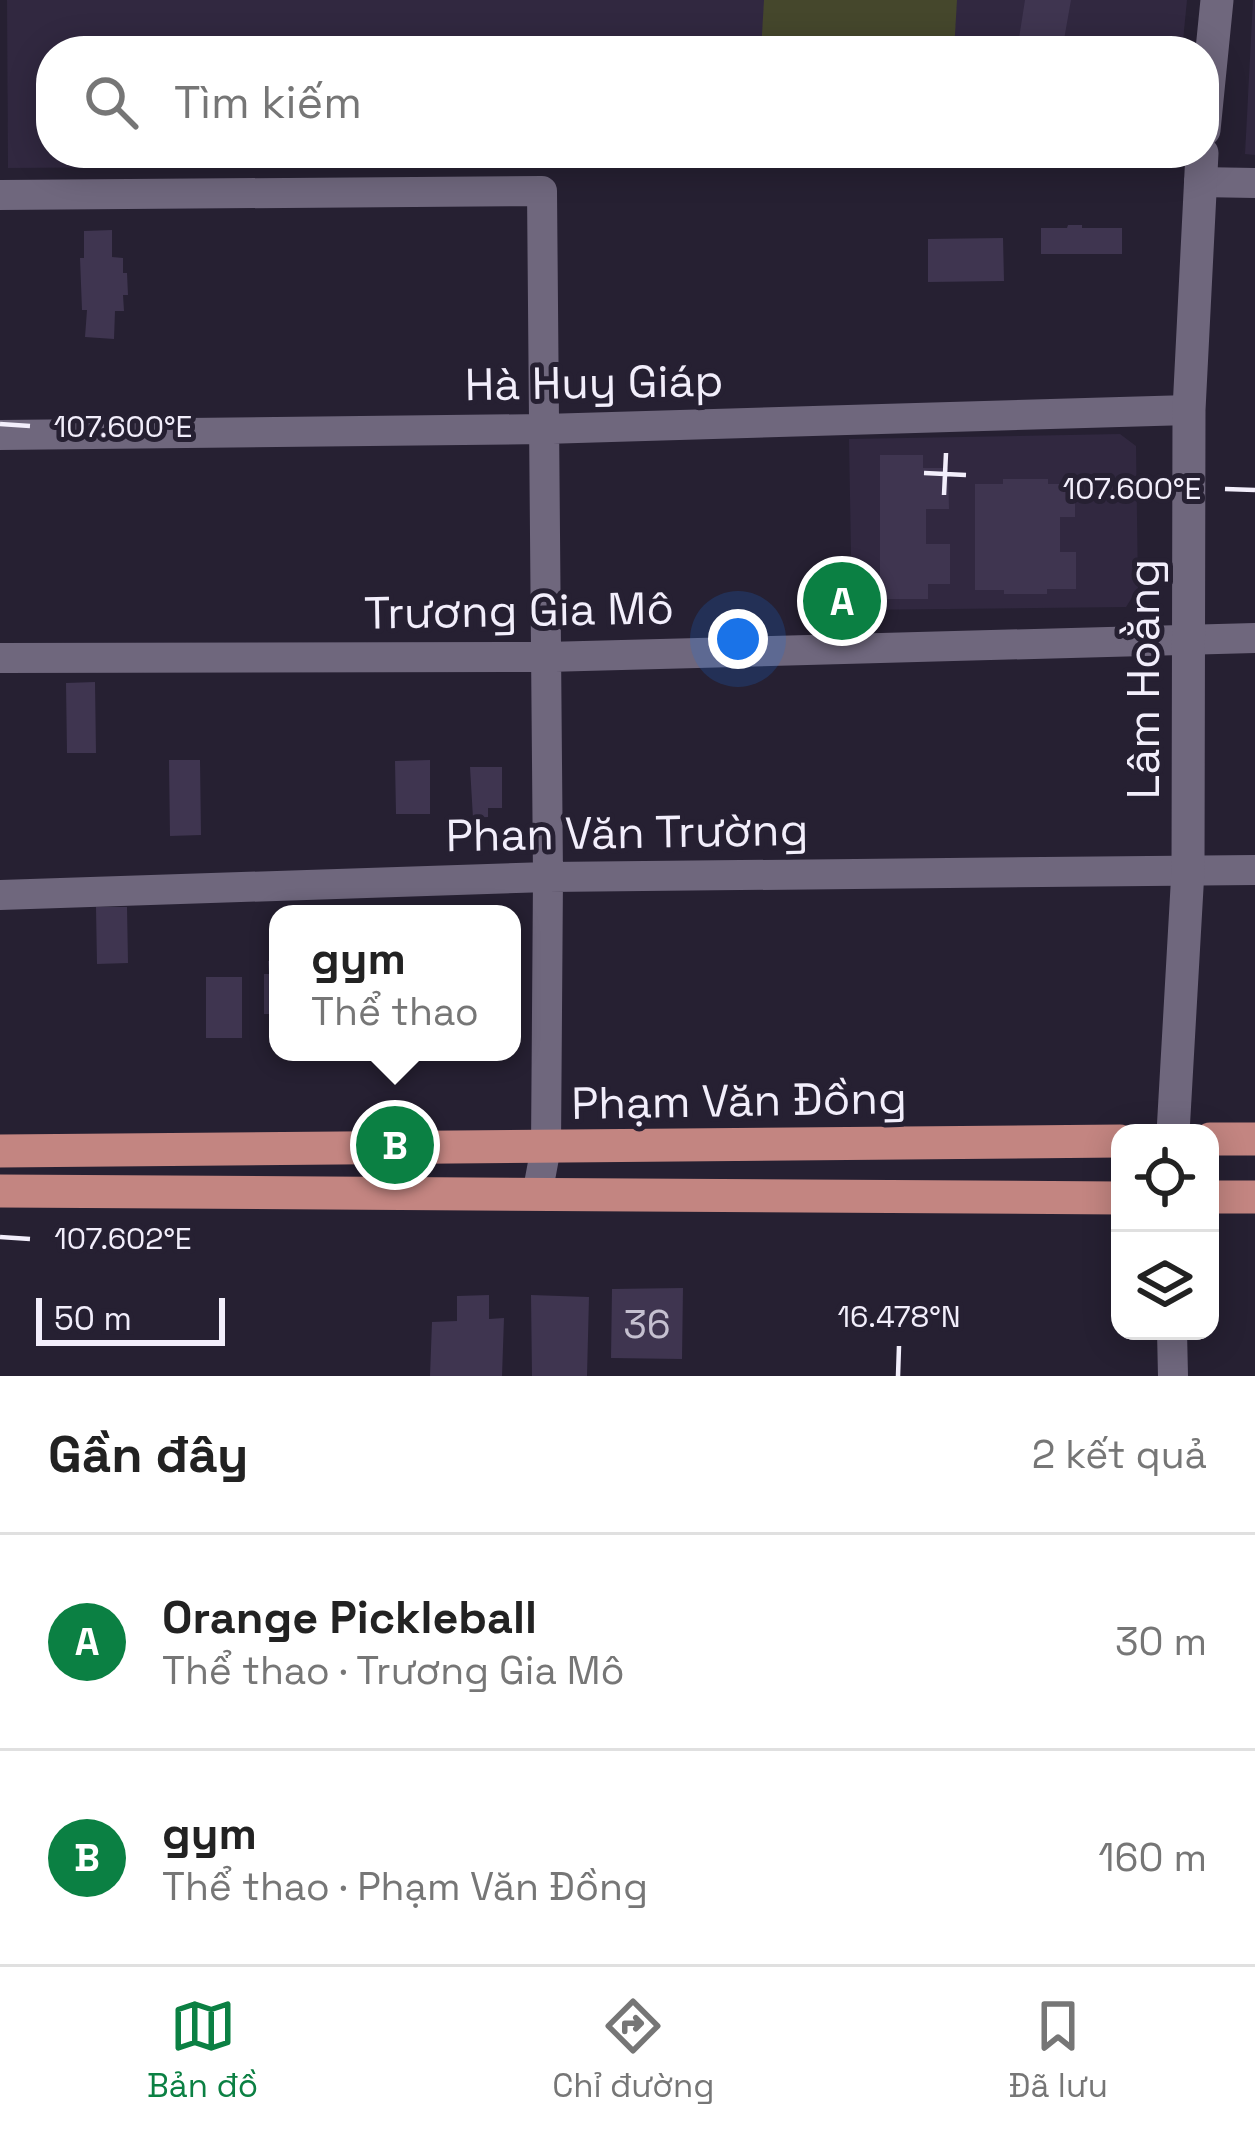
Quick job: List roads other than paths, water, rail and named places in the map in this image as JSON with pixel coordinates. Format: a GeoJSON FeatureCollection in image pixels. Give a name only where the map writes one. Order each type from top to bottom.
{"type":"FeatureCollection","features":[{"type":"Feature","properties":{"kind":"main road"},"geometry":{"type":"LineString","coordinates":[[1219,1139],[1255,1139]]}},
{"type":"Feature","properties":{"kind":"main road","name":"Phạm Văn Đồng"},"geometry":{"type":"LineString","coordinates":[[0,1151],[1111,1141]]}},
{"type":"Feature","properties":{"kind":"main road","name":"Phạm Văn Đồng"},"geometry":{"type":"LineString","coordinates":[[0,1191],[1111,1198]]}},
{"type":"Feature","properties":{"kind":"main road"},"geometry":{"type":"LineString","coordinates":[[1219,1198],[1255,1197]]}},
{"type":"Feature","properties":{"kind":"street"},"geometry":{"type":"LineString","coordinates":[[1213,36],[1217,0]]}},
{"type":"Feature","properties":{"kind":"street"},"geometry":{"type":"LineString","coordinates":[[1200,168],[1255,183]]}},
{"type":"Feature","properties":{"kind":"street","name":"Lâm Hoằng"},"geometry":{"type":"LineString","coordinates":[[1173,1124],[1188,870],[1189,410],[1200,168]]}},
{"type":"Feature","properties":{"kind":"street"},"geometry":{"type":"LineString","coordinates":[[0,195],[542,191],[548,877],[546,1147],[538,1195]]}},
{"type":"Feature","properties":{"kind":"street","name":"Hà Huy Giáp"},"geometry":{"type":"LineString","coordinates":[[0,435],[544,429],[1189,410]]}},
{"type":"Feature","properties":{"kind":"street","name":"Trương Gia Mô"},"geometry":{"type":"LineString","coordinates":[[0,658],[546,658],[1255,638]]}},
{"type":"Feature","properties":{"kind":"street","name":"Phan Văn Trường"},"geometry":{"type":"LineString","coordinates":[[0,895],[548,877],[1255,869]]}},
{"type":"Feature","properties":{"kind":"street"},"geometry":{"type":"LineString","coordinates":[[1172,1340],[1173,1376]]}},
{"type":"Feature","properties":{"kind":"place","name":"Orange Pickleball"},"geometry":{"type":"Point","coordinates":[842,601]}},
{"type":"Feature","properties":{"kind":"place","name":"gym"},"geometry":{"type":"Point","coordinates":[395,1145]}}]}
